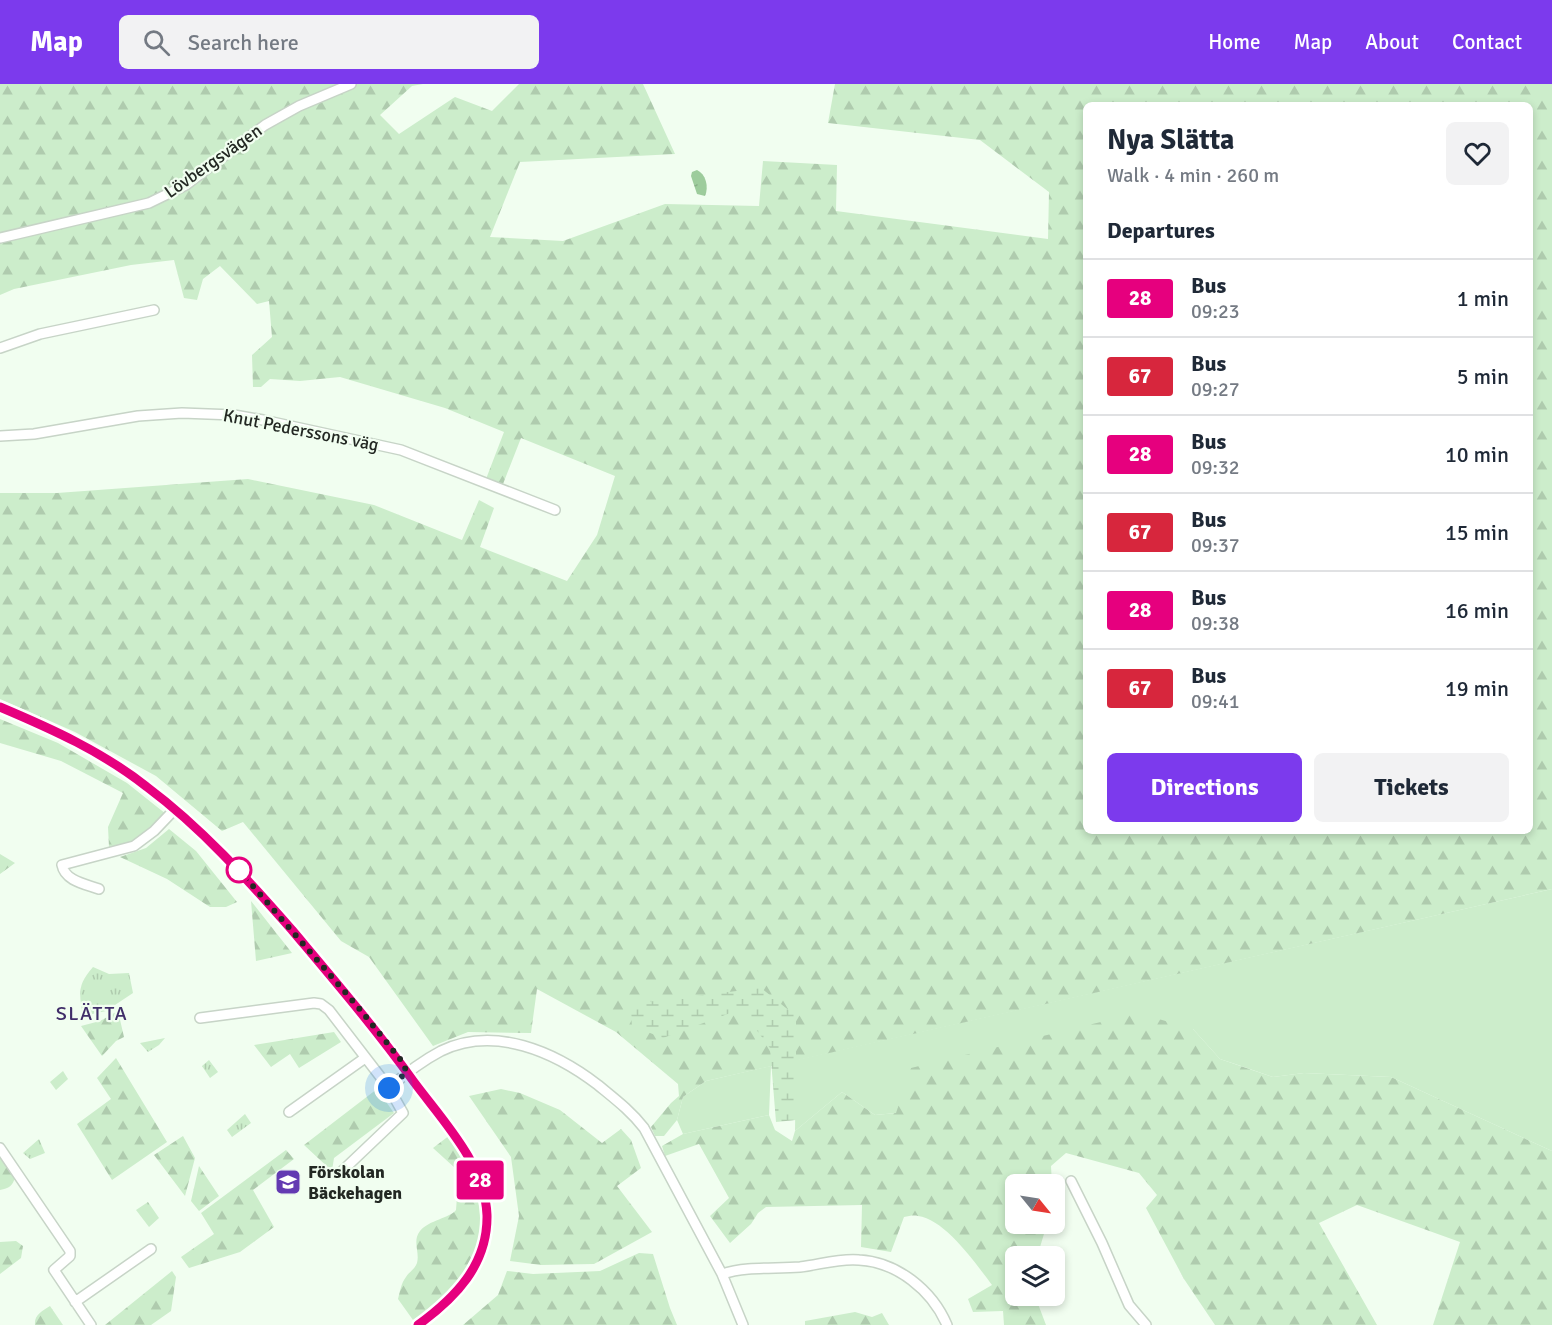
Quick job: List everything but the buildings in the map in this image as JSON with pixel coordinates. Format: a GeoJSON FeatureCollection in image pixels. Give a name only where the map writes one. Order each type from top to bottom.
{"type":"FeatureCollection","features":[{"type":"Feature","properties":{"kind":"street","name":"Lövbergsvägen"},"geometry":{"type":"LineString","coordinates":[[0,238],[149,203],[186,184],[264,125],[299,106],[351,84]]}},
{"type":"Feature","properties":{"kind":"street"},"geometry":{"type":"LineString","coordinates":[[0,348],[40,334],[154,310]]}},
{"type":"Feature","properties":{"kind":"street","name":"Knut Pederssons väg"},"geometry":{"type":"LineString","coordinates":[[0,436],[34,434],[138,416],[182,413],[234,416],[263,420],[401,450],[555,510]]}},
{"type":"Feature","properties":{"kind":"street"},"geometry":{"type":"LineString","coordinates":[[0,707],[90,749],[126,771],[206,836],[358,1007],[400,1059],[463,1149],[481,1183],[487,1214],[482,1248],[466,1281],[451,1299],[418,1325]]}},
{"type":"Feature","properties":{"kind":"street"},"geometry":{"type":"LineString","coordinates":[[99,889],[67,876],[62,869],[62,864],[134,846],[154,831],[175,809]]}},
{"type":"Feature","properties":{"kind":"street"},"geometry":{"type":"LineString","coordinates":[[200,1018],[314,1003],[321,1004],[329,1010],[389,1088],[403,1113],[340,1173]]}},
{"type":"Feature","properties":{"kind":"street"},"geometry":{"type":"LineString","coordinates":[[389,1088],[427,1059],[449,1048],[470,1042],[508,1042],[531,1048],[557,1059],[586,1077],[628,1109],[645,1128],[722,1274],[744,1325]]}},
{"type":"Feature","properties":{"kind":"street"},"geometry":{"type":"LineString","coordinates":[[289,1112],[365,1058]]}},
{"type":"Feature","properties":{"kind":"street"},"geometry":{"type":"LineString","coordinates":[[0,1148],[70,1251],[70,1256],[54,1270],[91,1325]]}},
{"type":"Feature","properties":{"kind":"street"},"geometry":{"type":"LineString","coordinates":[[1071,1181],[1129,1305],[1146,1325]]}},
{"type":"Feature","properties":{"kind":"street"},"geometry":{"type":"LineString","coordinates":[[75,1302],[151,1250]]}},
{"type":"Feature","properties":{"kind":"street"},"geometry":{"type":"LineString","coordinates":[[722,1274],[736,1269],[801,1267],[843,1260],[871,1261],[898,1270],[911,1280],[934,1304],[947,1325]]}},
{"type":"Feature","properties":{"kind":"green space"},"geometry":{"type":"Polygon","coordinates":[[[0,84],[423,84],[412,86],[380,115],[399,134],[455,97],[492,111],[519,84],[643,84],[675,154],[520,162],[490,237],[563,241],[665,204],[759,206],[763,161],[837,165],[836,211],[1048,239],[1049,192],[980,140],[828,123],[835,84],[1552,84],[1552,889],[706,1081],[683,1097],[677,1120],[664,1136],[655,1136],[651,1127],[679,1096],[678,1084],[616,1032],[537,989],[531,1033],[468,1032],[433,1046],[369,957],[341,941],[243,822],[222,831],[156,776],[75,732],[0,699],[0,493],[57,493],[248,479],[374,505],[462,540],[479,500],[494,508],[480,547],[567,581],[597,535],[615,476],[521,438],[503,484],[486,479],[504,432],[445,408],[340,377],[300,381],[270,379],[261,387],[253,387],[252,355],[272,337],[269,301],[257,304],[220,266],[203,279],[197,300],[184,298],[174,260],[131,265],[14,289],[0,295],[0,84]]]}},
{"type":"Feature","properties":{"kind":"green space"},"geometry":{"type":"Polygon","coordinates":[[[0,719],[58,743],[127,783],[166,814],[141,837],[109,847],[108,827],[123,793],[61,761],[0,743],[0,719]]]}},
{"type":"Feature","properties":{"kind":"green space"},"geometry":{"type":"Polygon","coordinates":[[[169,829],[196,851],[237,902],[226,907],[210,907],[167,879],[120,857],[146,848],[169,829]]]}},
{"type":"Feature","properties":{"kind":"green space"},"geometry":{"type":"Polygon","coordinates":[[[0,854],[15,863],[0,874],[0,854]]]}},
{"type":"Feature","properties":{"kind":"green space"},"geometry":{"type":"Polygon","coordinates":[[[1552,889],[1552,1151],[1391,1077],[1304,1073],[1273,1077],[1220,1059],[1193,1029],[896,1113],[875,1115],[842,1092],[795,1131],[796,1060],[1552,889]]]}},
{"type":"Feature","properties":{"kind":"green space"},"geometry":{"type":"Polygon","coordinates":[[[251,901],[292,953],[256,961],[251,901]]]}},
{"type":"Feature","properties":{"kind":"green space"},"geometry":{"type":"Polygon","coordinates":[[[93,967],[109,974],[129,973],[133,993],[106,1011],[83,1016],[80,990],[84,979],[93,967]]]}},
{"type":"Feature","properties":{"kind":"green space"},"geometry":{"type":"Polygon","coordinates":[[[761,988],[796,1016],[796,1120],[776,1122],[770,1048],[741,1009],[663,1038],[632,1026],[630,1004],[761,988]]]}},
{"type":"Feature","properties":{"kind":"green space"},"geometry":{"type":"Polygon","coordinates":[[[118,1011],[124,1037],[116,1041],[102,1056],[81,1026],[100,1021],[118,1011]]]}},
{"type":"Feature","properties":{"kind":"green space"},"geometry":{"type":"Polygon","coordinates":[[[1138,1013],[1193,1029],[1220,1059],[1273,1077],[1304,1073],[1391,1077],[1552,1151],[1552,1325],[1433,1325],[1460,1242],[1357,1205],[1319,1223],[1377,1325],[1215,1325],[1184,1279],[1146,1208],[1157,1195],[1139,1173],[1066,1153],[1051,1166],[1051,1174],[1005,1174],[1005,1234],[1044,1234],[1040,1246],[1005,1246],[1005,1306],[1039,1306],[1046,1325],[1004,1325],[1003,1311],[973,1312],[968,1299],[992,1285],[960,1244],[939,1225],[928,1219],[916,1216],[904,1217],[891,1252],[861,1247],[862,1205],[766,1207],[730,1243],[710,1216],[729,1198],[699,1144],[665,1156],[662,1146],[683,1134],[769,1115],[775,1130],[792,1141],[795,1131],[842,1092],[875,1115],[896,1113],[911,1068],[1138,1013]]]}},
{"type":"Feature","properties":{"kind":"green space"},"geometry":{"type":"Polygon","coordinates":[[[334,1032],[341,1042],[299,1068],[290,1054],[271,1067],[254,1045],[334,1032]]]}},
{"type":"Feature","properties":{"kind":"green space"},"geometry":{"type":"Polygon","coordinates":[[[165,1038],[148,1052],[140,1043],[165,1038]]]}},
{"type":"Feature","properties":{"kind":"green space"},"geometry":{"type":"Polygon","coordinates":[[[116,1058],[167,1142],[112,1180],[77,1124],[111,1099],[97,1078],[116,1058]]]}},
{"type":"Feature","properties":{"kind":"green space"},"geometry":{"type":"Polygon","coordinates":[[[209,1060],[218,1072],[210,1078],[202,1066],[209,1060]]]}},
{"type":"Feature","properties":{"kind":"green space"},"geometry":{"type":"Polygon","coordinates":[[[771,1066],[769,1115],[683,1134],[677,1120],[683,1097],[706,1081],[771,1066]]]}},
{"type":"Feature","properties":{"kind":"green space"},"geometry":{"type":"Polygon","coordinates":[[[63,1071],[68,1079],[56,1090],[50,1082],[63,1071]]]}},
{"type":"Feature","properties":{"kind":"green space"},"geometry":{"type":"Polygon","coordinates":[[[377,1089],[394,1113],[334,1158],[332,1171],[304,1145],[377,1089]]]}},
{"type":"Feature","properties":{"kind":"green space"},"geometry":{"type":"Polygon","coordinates":[[[501,1089],[520,1093],[560,1110],[602,1143],[621,1129],[631,1140],[641,1168],[617,1186],[652,1232],[594,1264],[541,1265],[510,1261],[519,1216],[511,1157],[469,1096],[501,1089]]]}},
{"type":"Feature","properties":{"kind":"green space"},"geometry":{"type":"Polygon","coordinates":[[[245,1114],[251,1123],[232,1137],[227,1130],[245,1114]]]}},
{"type":"Feature","properties":{"kind":"green space"},"geometry":{"type":"Polygon","coordinates":[[[450,1135],[461,1153],[476,1190],[480,1210],[477,1249],[470,1268],[458,1286],[437,1305],[413,1320],[398,1299],[403,1282],[417,1263],[418,1235],[424,1227],[456,1210],[458,1184],[455,1168],[433,1148],[450,1135]]]}},
{"type":"Feature","properties":{"kind":"green space"},"geometry":{"type":"Polygon","coordinates":[[[183,1136],[195,1158],[185,1196],[154,1155],[183,1136]]]}},
{"type":"Feature","properties":{"kind":"green space"},"geometry":{"type":"Polygon","coordinates":[[[39,1139],[45,1153],[30,1159],[23,1153],[39,1139]]]}},
{"type":"Feature","properties":{"kind":"green space"},"geometry":{"type":"Polygon","coordinates":[[[286,1150],[294,1159],[253,1190],[274,1227],[240,1252],[189,1268],[181,1257],[214,1234],[201,1213],[286,1150]]]}},
{"type":"Feature","properties":{"kind":"green space"},"geometry":{"type":"Polygon","coordinates":[[[0,1154],[15,1177],[10,1186],[0,1190],[0,1154]]]}},
{"type":"Feature","properties":{"kind":"green space"},"geometry":{"type":"Polygon","coordinates":[[[199,1166],[219,1196],[199,1211],[191,1201],[199,1166]]]}},
{"type":"Feature","properties":{"kind":"green space"},"geometry":{"type":"Polygon","coordinates":[[[148,1202],[159,1218],[149,1227],[136,1210],[148,1202]]]}},
{"type":"Feature","properties":{"kind":"green space"},"geometry":{"type":"Polygon","coordinates":[[[16,1241],[23,1246],[21,1258],[0,1274],[0,1242],[16,1241]]]}},
{"type":"Feature","properties":{"kind":"green space"},"geometry":{"type":"Polygon","coordinates":[[[639,1253],[653,1254],[677,1325],[463,1325],[498,1295],[507,1271],[533,1274],[600,1271],[639,1253]]]}},
{"type":"Feature","properties":{"kind":"green space"},"geometry":{"type":"Polygon","coordinates":[[[172,1271],[176,1277],[171,1311],[151,1325],[105,1325],[172,1271]]]}},
{"type":"Feature","properties":{"kind":"green space"},"geometry":{"type":"Polygon","coordinates":[[[50,1306],[63,1325],[35,1325],[37,1316],[50,1306]]]}},
{"type":"Feature","properties":{"kind":"green space"},"geometry":{"type":"Polygon","coordinates":[[[855,1312],[872,1317],[882,1313],[889,1325],[805,1325],[805,1321],[855,1312]]]}},
{"type":"Feature","properties":{"kind":"water"},"geometry":{"type":"Polygon","coordinates":[[[697,170],[703,174],[706,181],[705,196],[697,194],[691,176],[692,172],[697,170]]]}},
{"type":"Feature","properties":{"kind":"bus line","name":"28"},"geometry":{"type":"LineString","coordinates":[[0,707],[90,749],[126,771],[206,836],[358,1007],[400,1059],[407,1072],[451,1131],[478,1176],[487,1214],[486,1225],[479,1257],[466,1281],[451,1299],[418,1325]]}},
{"type":"Feature","properties":{"kind":"place","name":"Förskolan Bäckehagen"},"geometry":{"type":"Point","coordinates":[288,1182]}},
{"type":"Feature","properties":{"kind":"district","name":"SLÄTTA"},"geometry":{"type":"Point","coordinates":[92,1013]}},
{"type":"Feature","properties":{"kind":"route"},"geometry":{"type":"LineString","coordinates":[[239,870],[400,1059],[407,1072],[389,1088]]}}]}
